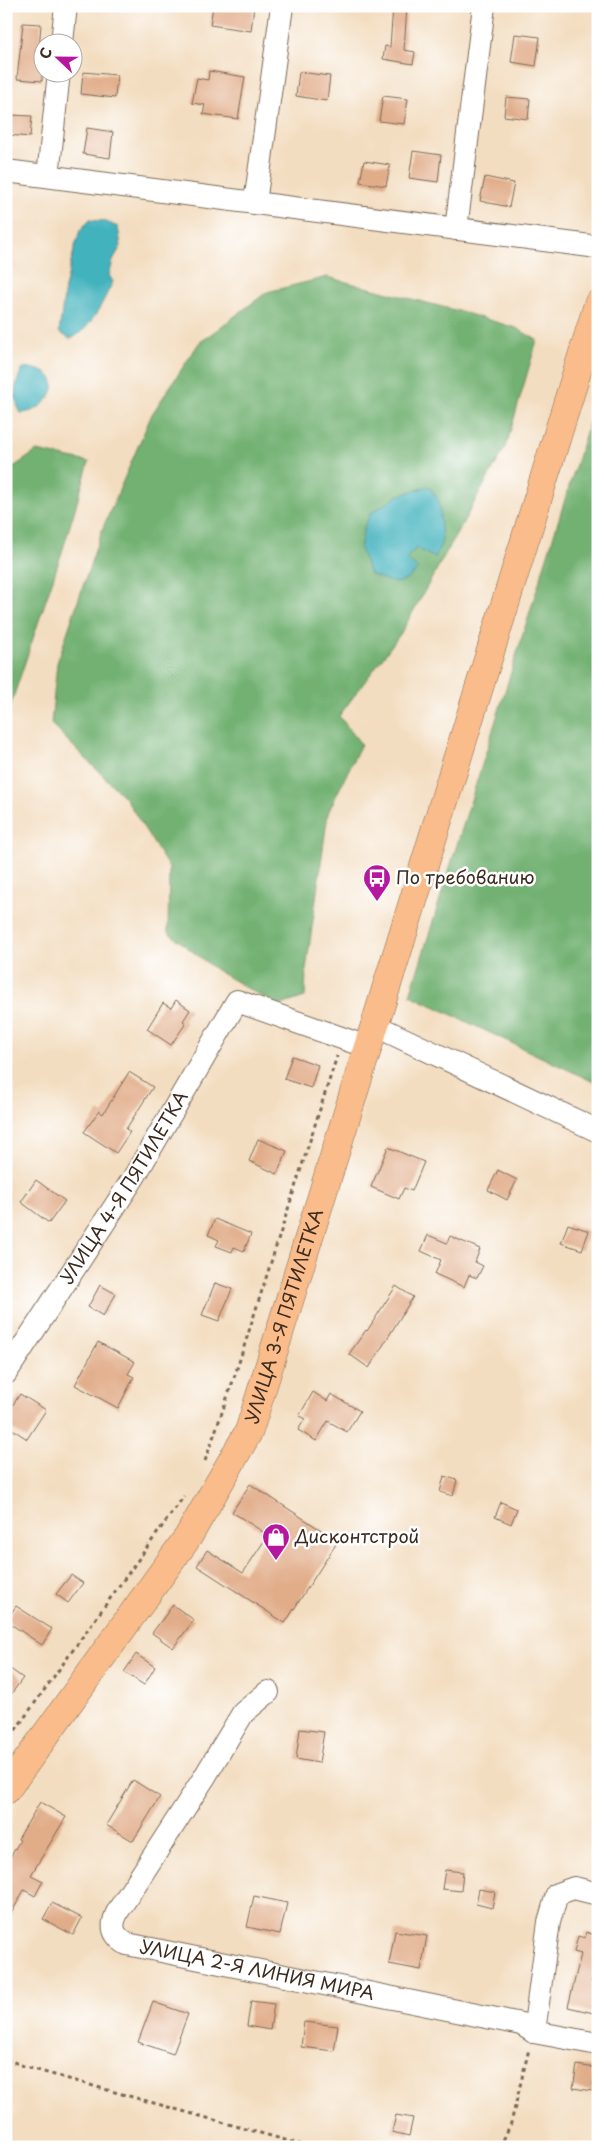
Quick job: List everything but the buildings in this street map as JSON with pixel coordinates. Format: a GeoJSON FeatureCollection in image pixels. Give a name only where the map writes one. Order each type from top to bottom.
{"type":"FeatureCollection","features":[{"type":"Feature","properties":{"kind":"main road","name":"УЛИЦА 3-Я ПЯТИЛЕТКА"},"geometry":{"type":"LineString","coordinates":[[6,1790],[188,1537],[248,1432],[361,1037],[447,788],[598,304]]}},
{"type":"Feature","properties":{"kind":"street"},"geometry":{"type":"LineString","coordinates":[[63,32],[66,6]]}},
{"type":"Feature","properties":{"kind":"street"},"geometry":{"type":"LineString","coordinates":[[255,203],[282,6]]}},
{"type":"Feature","properties":{"kind":"street"},"geometry":{"type":"LineString","coordinates":[[456,228],[484,6]]}},
{"type":"Feature","properties":{"kind":"street"},"geometry":{"type":"LineString","coordinates":[[48,176],[58,82]]}},
{"type":"Feature","properties":{"kind":"street"},"geometry":{"type":"LineString","coordinates":[[6,171],[598,247]]}},
{"type":"Feature","properties":{"kind":"street","name":"УЛИЦА 4-Я ПЯТИЛЕТКА"},"geometry":{"type":"LineString","coordinates":[[6,1373],[134,1177],[237,1001],[361,1037]]}},
{"type":"Feature","properties":{"kind":"street"},"geometry":{"type":"LineString","coordinates":[[361,1037],[598,1131]]}},
{"type":"Feature","properties":{"kind":"street","name":"УЛИЦА 2-Я ЛИНИЯ МИРА"},"geometry":{"type":"LineString","coordinates":[[268,1692],[243,1713],[204,1778],[118,1911],[113,1921],[112,1930],[119,1939],[127,1944],[521,2024],[534,2032],[598,2044]]}},
{"type":"Feature","properties":{"kind":"street"},"geometry":{"type":"LineString","coordinates":[[534,2032],[549,1922],[557,1894],[574,1888],[598,1894]]}},
{"type":"Feature","properties":{"kind":"path"},"geometry":{"type":"LineString","coordinates":[[204,1465],[236,1372],[361,1037]]}},
{"type":"Feature","properties":{"kind":"path"},"geometry":{"type":"LineString","coordinates":[[6,1743],[189,1490]]}},
{"type":"Feature","properties":{"kind":"path"},"geometry":{"type":"LineString","coordinates":[[500,2147],[511,2123],[534,2032]]}},
{"type":"Feature","properties":{"kind":"path"},"geometry":{"type":"LineString","coordinates":[[6,2059],[26,2068],[310,2147]]}},
{"type":"Feature","properties":{"kind":"green space"},"geometry":{"type":"Polygon","coordinates":[[[327,277],[516,328],[537,340],[506,446],[401,633],[339,716],[361,744],[328,813],[306,970],[305,997],[278,1006],[216,970],[168,932],[169,868],[126,799],[51,724],[57,663],[102,530],[152,414],[199,343],[267,292],[327,277]]]}},
{"type":"Feature","properties":{"kind":"green space"},"geometry":{"type":"Polygon","coordinates":[[[598,394],[598,1084],[410,995],[598,394]]]}},
{"type":"Feature","properties":{"kind":"green space"},"geometry":{"type":"Polygon","coordinates":[[[37,451],[89,462],[63,549],[6,719],[6,472],[37,451]]]}},
{"type":"Feature","properties":{"kind":"water"},"geometry":{"type":"Polygon","coordinates":[[[90,220],[104,221],[118,227],[121,246],[114,258],[109,275],[113,282],[100,306],[84,329],[70,339],[59,332],[65,288],[80,230],[90,220]]]}},
{"type":"Feature","properties":{"kind":"water"},"geometry":{"type":"Polygon","coordinates":[[[30,368],[43,372],[51,378],[53,385],[52,393],[40,407],[21,413],[16,402],[16,386],[22,369],[30,368]]]}},
{"type":"Feature","properties":{"kind":"water"},"geometry":{"type":"Polygon","coordinates":[[[429,486],[439,501],[442,541],[435,558],[416,548],[406,559],[418,569],[401,582],[391,582],[370,574],[360,549],[364,527],[371,513],[400,495],[429,486]]]}},
{"type":"Feature","properties":{"kind":"place","name":"По требованию"},"geometry":{"type":"Point","coordinates":[377,902]}},
{"type":"Feature","properties":{"kind":"place","name":"Дисконтстрой"},"geometry":{"type":"Point","coordinates":[276,1561]}}]}
